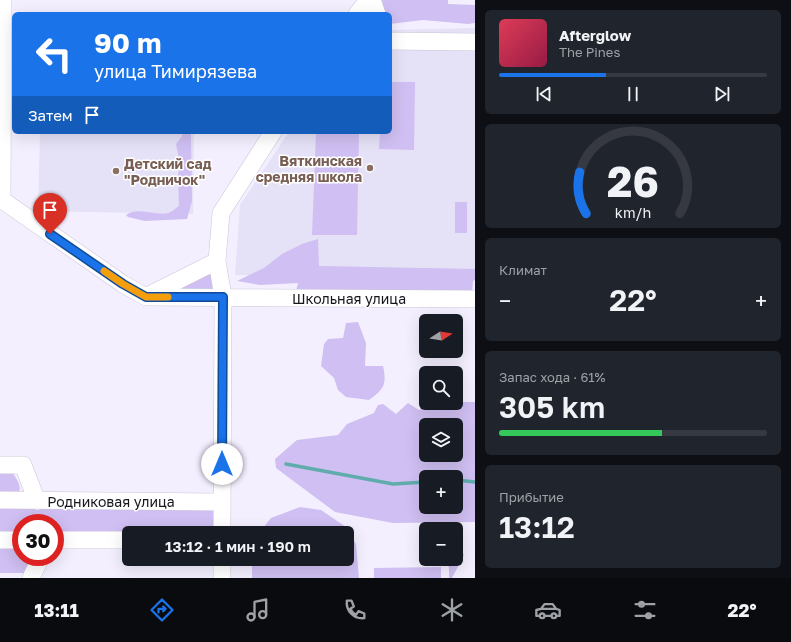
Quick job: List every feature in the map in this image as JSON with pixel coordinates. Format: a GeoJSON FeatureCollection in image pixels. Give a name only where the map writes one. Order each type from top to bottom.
{"type":"FeatureCollection","features":[{"type":"Feature","properties":{"kind":"street"},"geometry":{"type":"LineString","coordinates":[[4,0],[2,200],[123,284],[146,297],[217,261]]}},
{"type":"Feature","properties":{"kind":"street"},"geometry":{"type":"LineString","coordinates":[[359,12],[368,0]]}},
{"type":"Feature","properties":{"kind":"street"},"geometry":{"type":"LineString","coordinates":[[372,0],[376,12]]}},
{"type":"Feature","properties":{"kind":"street"},"geometry":{"type":"LineString","coordinates":[[392,41],[475,42]]}},
{"type":"Feature","properties":{"kind":"street"},"geometry":{"type":"LineString","coordinates":[[222,526],[223,297],[217,261],[221,213],[272,134]]}},
{"type":"Feature","properties":{"kind":"street","name":"Школьная улица"},"geometry":{"type":"LineString","coordinates":[[146,297],[475,299]]}},
{"type":"Feature","properties":{"kind":"street"},"geometry":{"type":"LineString","coordinates":[[0,465],[23,465],[37,501]]}},
{"type":"Feature","properties":{"kind":"street","name":"Родниковая улица"},"geometry":{"type":"LineString","coordinates":[[0,500],[222,502]]}},
{"type":"Feature","properties":{"kind":"street"},"geometry":{"type":"LineString","coordinates":[[0,540],[12,540]]}},
{"type":"Feature","properties":{"kind":"street"},"geometry":{"type":"LineString","coordinates":[[64,540],[122,540]]}},
{"type":"Feature","properties":{"kind":"street"},"geometry":{"type":"LineString","coordinates":[[32,578],[37,566]]}},
{"type":"Feature","properties":{"kind":"street"},"geometry":{"type":"LineString","coordinates":[[222,566],[222,578]]}},
{"type":"Feature","properties":{"kind":"shaded area"},"geometry":{"type":"Polygon","coordinates":[[[382,0],[448,0],[448,4],[475,5],[475,23],[468,24],[423,20],[392,24],[392,12],[384,12],[382,0]]]}},
{"type":"Feature","properties":{"kind":"shaded area","name":"Вяткинская средняя школа"},"geometry":{"type":"Polygon","coordinates":[[[475,28],[475,277],[235,275],[240,205],[288,134],[392,134],[392,30],[475,28]]]}},
{"type":"Feature","properties":{"kind":"shaded area"},"geometry":{"type":"Polygon","coordinates":[[[392,82],[415,82],[414,150],[379,149],[380,134],[392,134],[392,82]]]}},
{"type":"Feature","properties":{"kind":"shaded area","name":"Детский сад \"Родничок\""},"geometry":{"type":"Polygon","coordinates":[[[40,134],[194,134],[193,214],[38,211],[40,134]]]}},
{"type":"Feature","properties":{"kind":"shaded area"},"geometry":{"type":"Polygon","coordinates":[[[182,134],[191,134],[192,201],[187,219],[145,221],[128,217],[126,215],[136,211],[163,214],[168,213],[179,206],[178,176],[180,163],[176,144],[182,134]]]}},
{"type":"Feature","properties":{"kind":"shaded area"},"geometry":{"type":"Polygon","coordinates":[[[316,134],[359,134],[357,235],[312,235],[316,134]]]}},
{"type":"Feature","properties":{"kind":"shaded area"},"geometry":{"type":"Polygon","coordinates":[[[455,202],[467,202],[467,233],[455,233],[455,202]]]}},
{"type":"Feature","properties":{"kind":"shaded area"},"geometry":{"type":"Polygon","coordinates":[[[318,239],[319,266],[475,269],[475,280],[473,281],[472,294],[296,291],[298,283],[260,285],[237,281],[264,268],[282,254],[302,244],[318,239]]]}},
{"type":"Feature","properties":{"kind":"shaded area"},"geometry":{"type":"Polygon","coordinates":[[[209,269],[217,293],[162,294],[209,269]]]}},
{"type":"Feature","properties":{"kind":"shaded area"},"geometry":{"type":"Polygon","coordinates":[[[358,322],[366,343],[365,366],[383,366],[385,378],[381,389],[369,400],[346,397],[338,390],[334,378],[321,366],[324,344],[328,339],[343,338],[346,323],[358,322]]]}},
{"type":"Feature","properties":{"kind":"shaded area"},"geometry":{"type":"Polygon","coordinates":[[[463,402],[475,402],[475,522],[393,523],[335,512],[276,468],[275,459],[297,440],[338,435],[347,424],[374,413],[378,405],[383,404],[396,414],[408,403],[419,410],[463,410],[463,402]]]}},
{"type":"Feature","properties":{"kind":"shaded area"},"geometry":{"type":"Polygon","coordinates":[[[0,472],[12,472],[20,487],[17,497],[0,497],[0,472]]]}},
{"type":"Feature","properties":{"kind":"shaded area"},"geometry":{"type":"Polygon","coordinates":[[[0,505],[207,505],[216,511],[213,526],[122,526],[122,533],[64,537],[64,514],[12,514],[12,536],[0,536],[0,505]]]}},
{"type":"Feature","properties":{"kind":"shaded area"},"geometry":{"type":"Polygon","coordinates":[[[300,507],[321,510],[345,526],[265,526],[271,518],[300,507]]]}},
{"type":"Feature","properties":{"kind":"shaded area"},"geometry":{"type":"Polygon","coordinates":[[[354,541],[356,544],[359,578],[252,578],[252,566],[354,566],[354,541]]]}},
{"type":"Feature","properties":{"kind":"shaded area"},"geometry":{"type":"Polygon","coordinates":[[[0,543],[12,543],[12,566],[29,566],[25,573],[0,573],[0,543]]]}},
{"type":"Feature","properties":{"kind":"shaded area"},"geometry":{"type":"Polygon","coordinates":[[[448,566],[458,566],[452,578],[449,578],[448,566]]]}},
{"type":"Feature","properties":{"kind":"shaded area"},"geometry":{"type":"Polygon","coordinates":[[[441,567],[441,578],[374,578],[374,568],[441,567]]]}},
{"type":"Feature","properties":{"kind":"waterway"},"geometry":{"type":"LineString","coordinates":[[286,464],[393,484],[419,482]]}},
{"type":"Feature","properties":{"kind":"waterway"},"geometry":{"type":"LineString","coordinates":[[463,481],[475,482]]}},
{"type":"Feature","properties":{"kind":"slow traffic"},"geometry":{"type":"LineString","coordinates":[[104,271],[146,297],[168,297]]}},
{"type":"Feature","properties":{"kind":"place","name":"Вяткинская средняя школа"},"geometry":{"type":"Point","coordinates":[370,168]}},
{"type":"Feature","properties":{"kind":"place","name":"Детский сад \"Родничок\""},"geometry":{"type":"Point","coordinates":[116,171]}},
{"type":"Feature","properties":{"kind":"route"},"geometry":{"type":"LineString","coordinates":[[50,234],[123,284],[146,297],[223,297],[222,464]]}}]}
